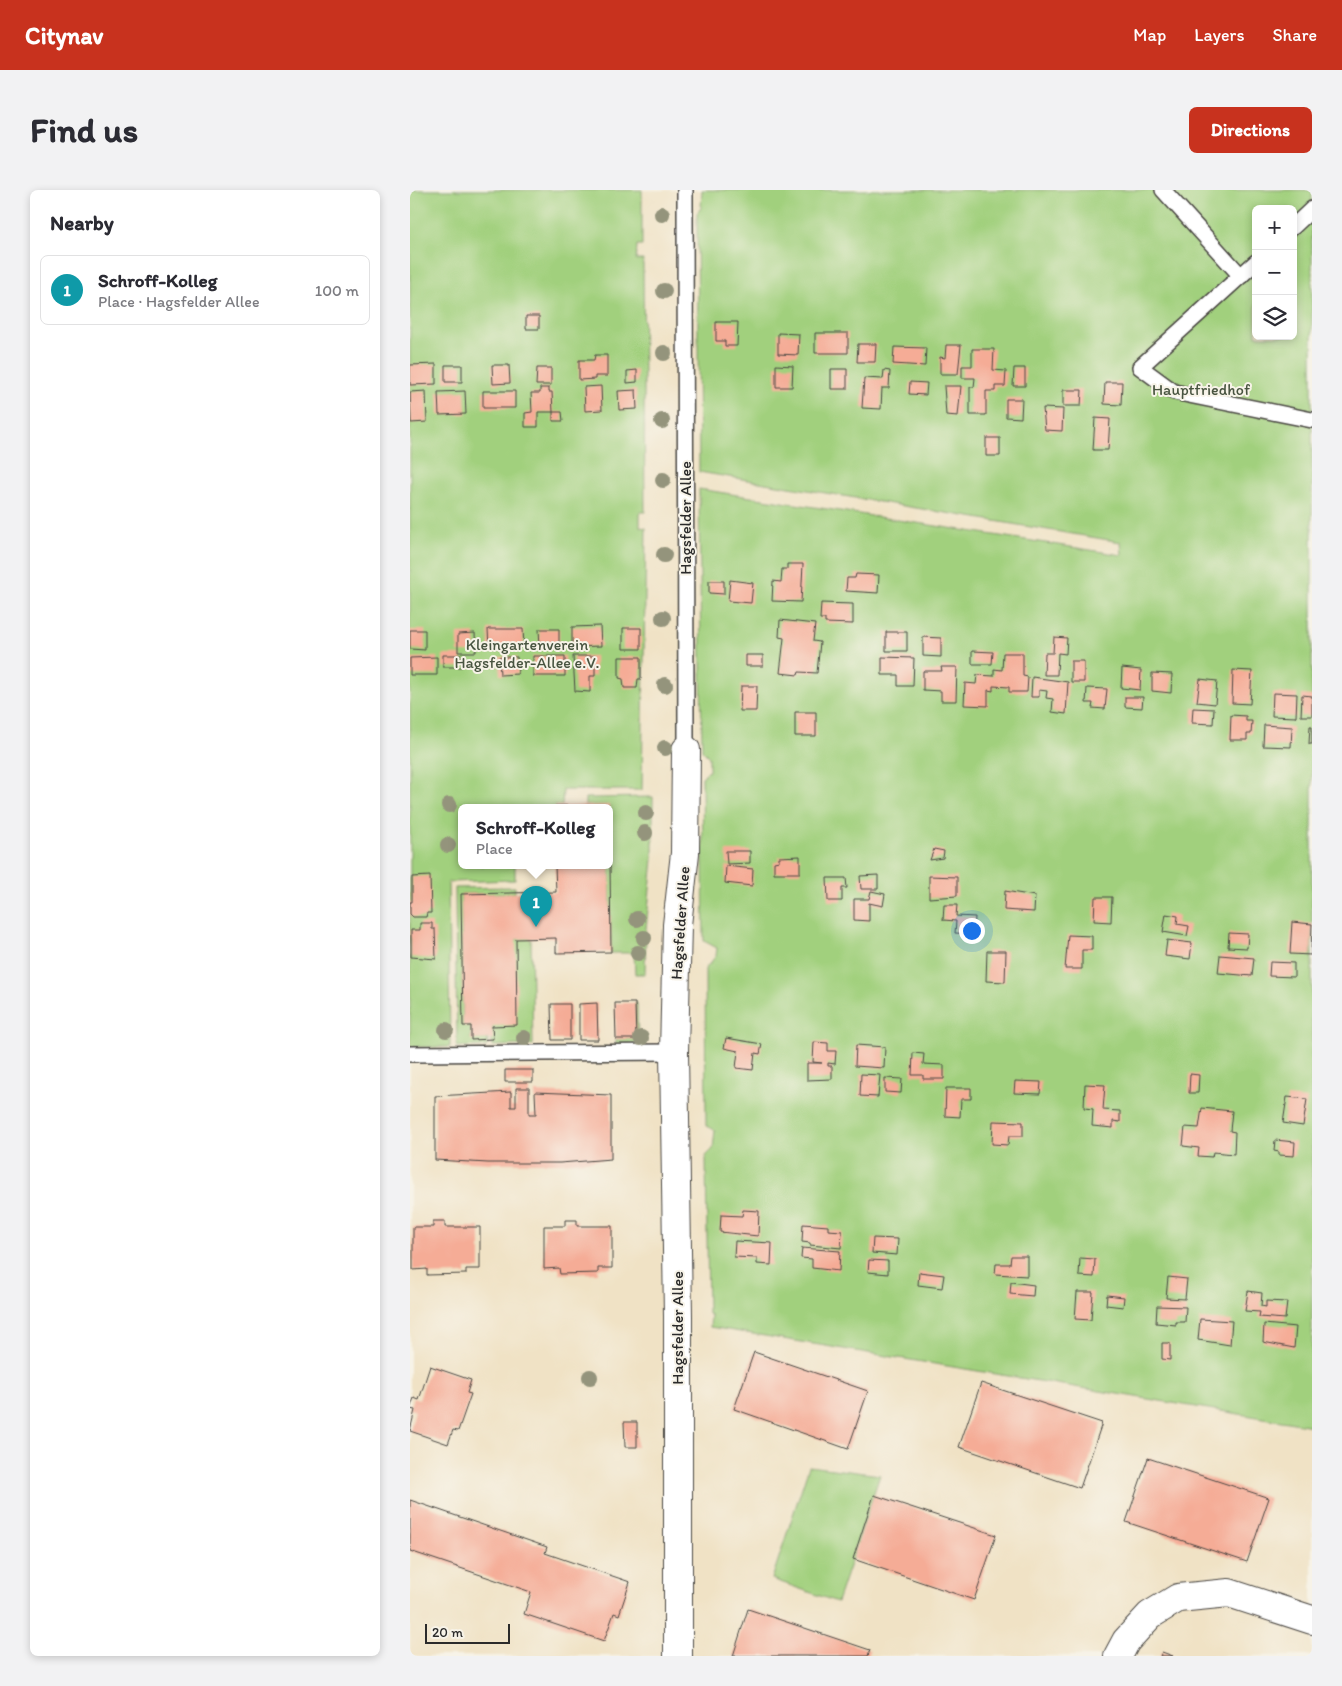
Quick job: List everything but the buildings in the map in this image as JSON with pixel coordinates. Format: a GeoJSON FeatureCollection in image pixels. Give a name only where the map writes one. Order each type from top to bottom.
{"type":"FeatureCollection","features":[{"type":"Feature","properties":{"kind":"street","name":"Hagsfelder Allee"},"geometry":{"type":"LineString","coordinates":[[678,1656],[678,1316],[674,1052],[678,925],[685,853],[686,750]]}},
{"type":"Feature","properties":{"kind":"street"},"geometry":{"type":"LineString","coordinates":[[1118,1656],[1126,1641],[1150,1615],[1178,1598],[1228,1593],[1312,1620]]}},
{"type":"Feature","properties":{"kind":"lane","name":"Hagsfelder Allee"},"geometry":{"type":"LineString","coordinates":[[685,190],[686,750]]}},
{"type":"Feature","properties":{"kind":"lane"},"geometry":{"type":"LineString","coordinates":[[1164,190],[1241,276]]}},
{"type":"Feature","properties":{"kind":"lane"},"geometry":{"type":"LineString","coordinates":[[1297,223],[1312,210]]}},
{"type":"Feature","properties":{"kind":"lane"},"geometry":{"type":"LineString","coordinates":[[1252,266],[1140,367],[1174,392],[1312,420]]}},
{"type":"Feature","properties":{"kind":"lane"},"geometry":{"type":"LineString","coordinates":[[410,1054],[674,1052]]}},
{"type":"Feature","properties":{"kind":"green space","name":"Kleingartenverein Hagsfelder-Allee e.V."},"geometry":{"type":"Polygon","coordinates":[[[410,190],[642,190],[642,245],[637,245],[636,260],[643,260],[645,512],[640,512],[640,527],[646,528],[642,790],[563,790],[562,804],[458,804],[458,869],[515,869],[515,880],[448,882],[450,1047],[410,1047],[410,190]]]}},
{"type":"Feature","properties":{"kind":"green space","name":"Hauptfriedhof"},"geometry":{"type":"Polygon","coordinates":[[[702,190],[1312,190],[1312,1426],[710,1327],[711,1315],[708,1314],[706,1156],[713,1149],[715,1130],[706,1126],[705,969],[716,956],[717,948],[704,941],[702,777],[709,771],[709,757],[702,750],[699,489],[1122,555],[1121,542],[699,472],[697,213],[701,208],[702,190]]]}},
{"type":"Feature","properties":{"kind":"green space"},"geometry":{"type":"Polygon","coordinates":[[[653,797],[653,859],[646,929],[645,974],[635,974],[634,953],[611,953],[610,869],[613,869],[613,804],[585,804],[585,798],[653,797]]]}},
{"type":"Feature","properties":{"kind":"green space"},"geometry":{"type":"Polygon","coordinates":[[[515,887],[515,893],[461,894],[463,1026],[471,1026],[471,1039],[488,1039],[487,1046],[457,1047],[455,888],[515,887]]]}},
{"type":"Feature","properties":{"kind":"green space"},"geometry":{"type":"Polygon","coordinates":[[[531,938],[533,1045],[492,1046],[492,1026],[516,939],[531,938]]]}},
{"type":"Feature","properties":{"kind":"green space"},"geometry":{"type":"Polygon","coordinates":[[[635,1003],[637,1003],[638,1044],[616,1044],[616,1039],[636,1039],[635,1003]]]}},
{"type":"Feature","properties":{"kind":"green space"},"geometry":{"type":"Polygon","coordinates":[[[809,1466],[880,1475],[837,1602],[772,1579],[809,1466]]]}},
{"type":"Feature","properties":{"kind":"place","name":"Schroff-Kolleg"},"geometry":{"type":"Point","coordinates":[536,927]}}]}
